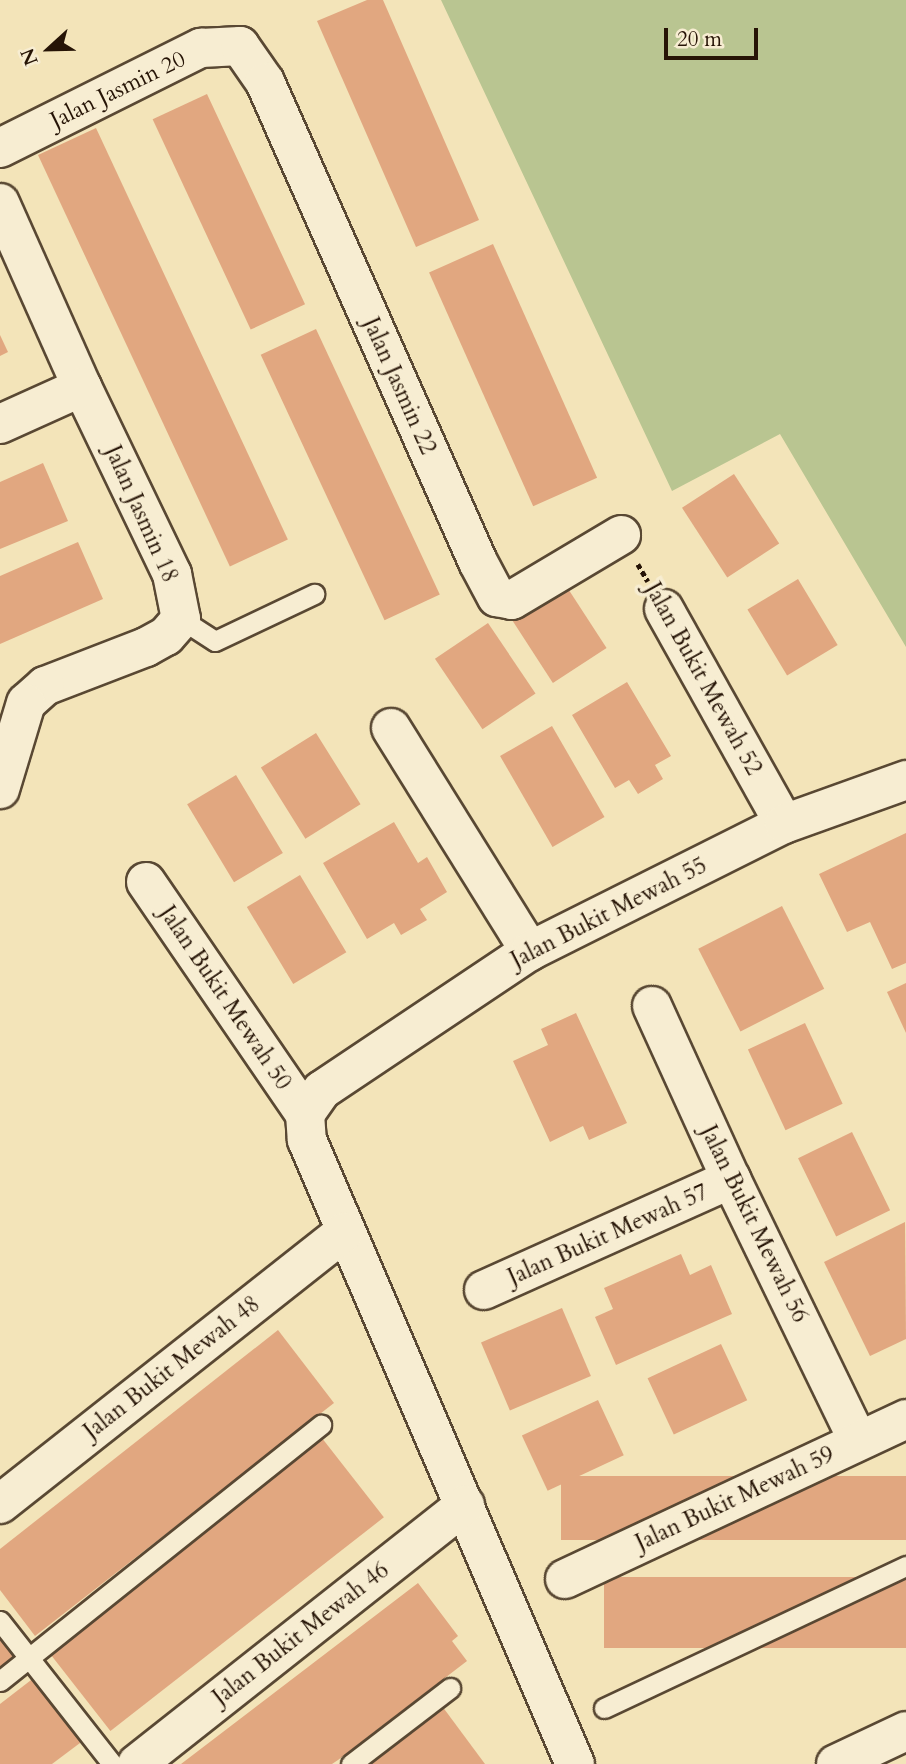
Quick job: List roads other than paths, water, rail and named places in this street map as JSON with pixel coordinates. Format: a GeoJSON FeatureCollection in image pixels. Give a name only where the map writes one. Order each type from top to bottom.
{"type":"FeatureCollection","features":[{"type":"Feature","properties":{"kind":"street","name":"Jalan Jasmin 20"},"geometry":{"type":"LineString","coordinates":[[0,148],[201,48],[240,46]]}},
{"type":"Feature","properties":{"kind":"street","name":"Jalan Jasmin 22"},"geometry":{"type":"LineString","coordinates":[[240,46],[265,82],[478,562],[497,597],[512,600],[621,535]]}},
{"type":"Feature","properties":{"kind":"street","name":"Jalan Jasmin 18"},"geometry":{"type":"LineString","coordinates":[[0,203],[82,387],[172,574],[181,619]]}},
{"type":"Feature","properties":{"kind":"street"},"geometry":{"type":"LineString","coordinates":[[0,424],[82,387]]}},
{"type":"Feature","properties":{"kind":"street","name":"Jalan Bukit Mewah 52"},"geometry":{"type":"LineString","coordinates":[[664,609],[784,824]]}},
{"type":"Feature","properties":{"kind":"street"},"geometry":{"type":"LineString","coordinates":[[0,789],[26,703],[45,686],[146,648],[166,636],[181,619]]}},
{"type":"Feature","properties":{"kind":"street"},"geometry":{"type":"LineString","coordinates":[[391,729],[530,951]]}},
{"type":"Feature","properties":{"kind":"street","name":"Jalan Bukit Mewah 55"},"geometry":{"type":"LineString","coordinates":[[305,1114],[321,1090],[530,951],[784,824],[906,780]]}},
{"type":"Feature","properties":{"kind":"street","name":"Jalan Bukit Mewah 50"},"geometry":{"type":"LineString","coordinates":[[146,882],[305,1114]]}},
{"type":"Feature","properties":{"kind":"street","name":"Jalan Bukit Mewah 56"},"geometry":{"type":"LineString","coordinates":[[652,1006],[732,1179],[859,1440]]}},
{"type":"Feature","properties":{"kind":"street"},"geometry":{"type":"LineString","coordinates":[[305,1114],[307,1140],[345,1232],[575,1764]]}},
{"type":"Feature","properties":{"kind":"street","name":"Jalan Bukit Mewah 57"},"geometry":{"type":"LineString","coordinates":[[484,1290],[732,1179]]}},
{"type":"Feature","properties":{"kind":"street","name":"Jalan Bukit Mewah 48"},"geometry":{"type":"LineString","coordinates":[[0,1504],[345,1232]]}},
{"type":"Feature","properties":{"kind":"street","name":"Jalan Bukit Mewah 59"},"geometry":{"type":"LineString","coordinates":[[565,1579],[906,1419]]}},
{"type":"Feature","properties":{"kind":"street","name":"Jalan Bukit Mewah 46"},"geometry":{"type":"LineString","coordinates":[[137,1764],[465,1505]]}},
{"type":"Feature","properties":{"kind":"street"},"geometry":{"type":"LineString","coordinates":[[836,1764],[906,1731]]}},
{"type":"Feature","properties":{"kind":"lane"},"geometry":{"type":"LineString","coordinates":[[181,619],[215,641],[314,594]]}},
{"type":"Feature","properties":{"kind":"lane"},"geometry":{"type":"LineString","coordinates":[[0,1681],[321,1425]]}},
{"type":"Feature","properties":{"kind":"lane"},"geometry":{"type":"LineString","coordinates":[[604,1708],[906,1566]]}},
{"type":"Feature","properties":{"kind":"lane"},"geometry":{"type":"LineString","coordinates":[[0,1620],[112,1764]]}},
{"type":"Feature","properties":{"kind":"lane"},"geometry":{"type":"LineString","coordinates":[[351,1764],[450,1688]]}}]}
